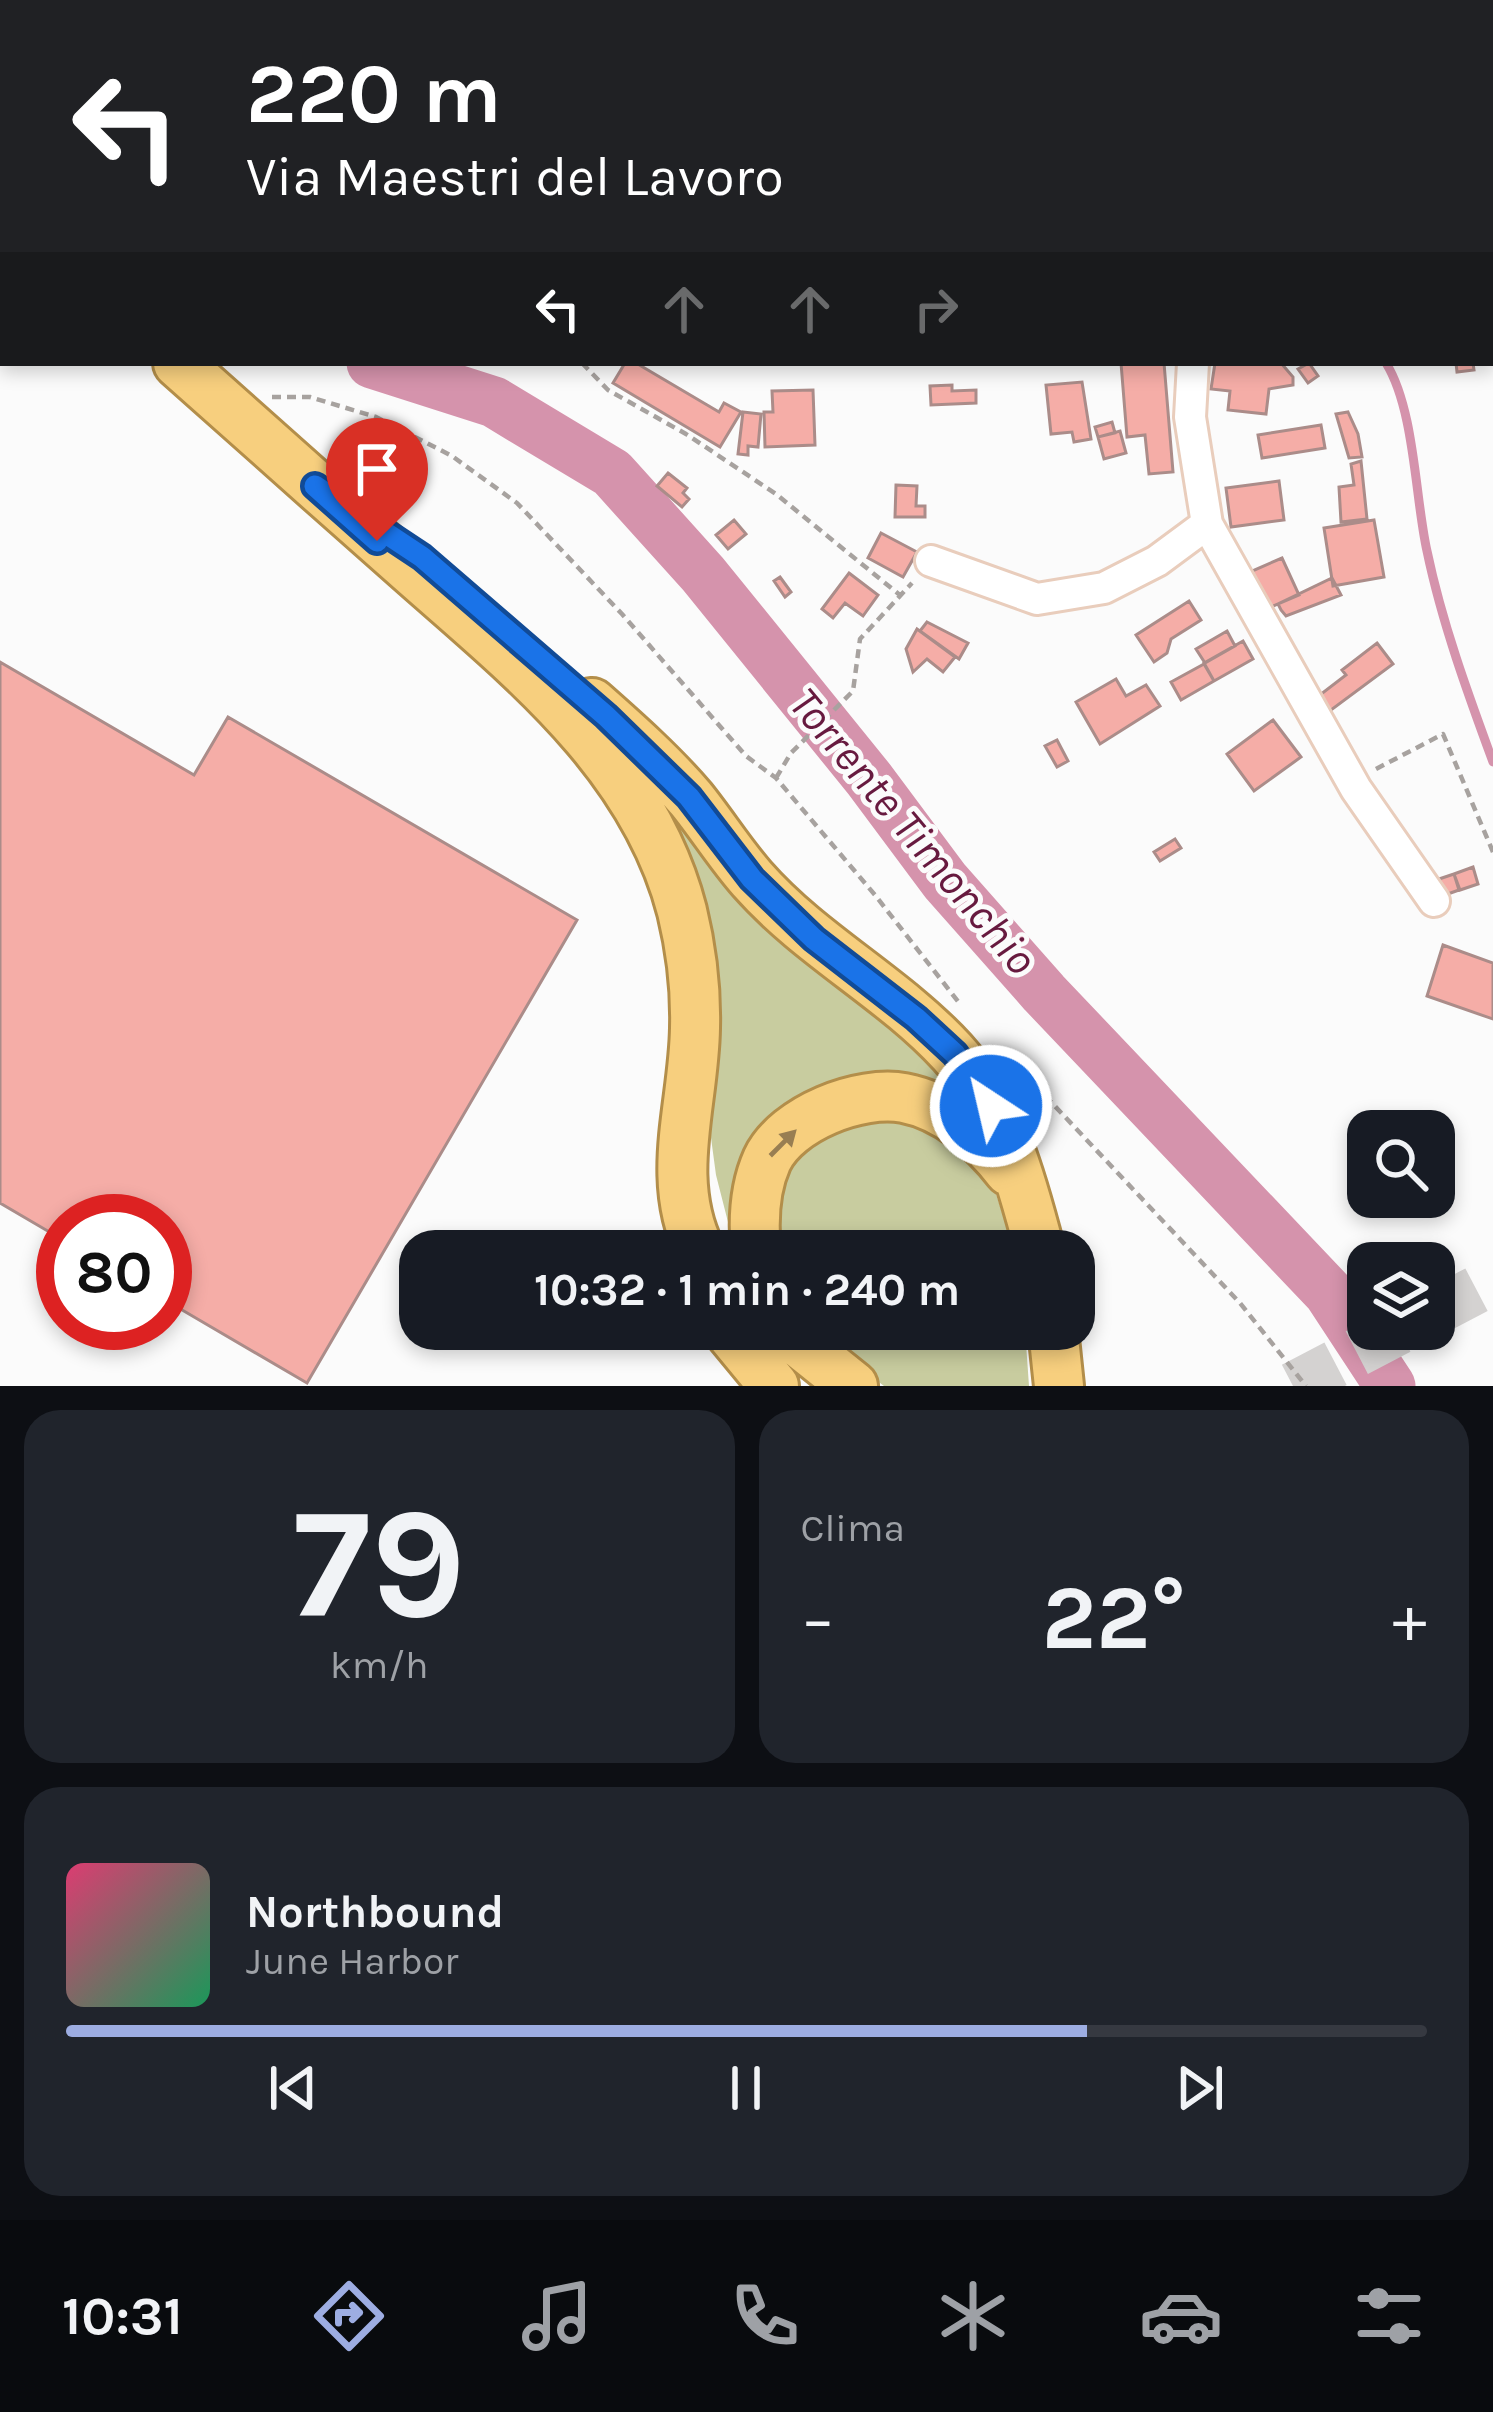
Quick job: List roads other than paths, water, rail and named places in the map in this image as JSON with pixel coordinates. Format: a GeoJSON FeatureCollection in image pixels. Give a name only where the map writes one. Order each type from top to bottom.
{"type":"FeatureCollection","features":[{"type":"Feature","properties":{"kind":"highway"},"geometry":{"type":"LineString","coordinates":[[181,366],[533,678],[590,737],[627,789],[660,850],[682,910],[695,1030],[686,1093],[707,1204],[704,1230]]}},
{"type":"Feature","properties":{"kind":"highway"},"geometry":{"type":"LineString","coordinates":[[315,486],[422,557],[606,716],[689,797],[752,879],[814,939],[955,1054],[991,1106],[1034,1230]]}},
{"type":"Feature","properties":{"kind":"highway"},"geometry":{"type":"LineString","coordinates":[[756,1230],[755,1198],[769,1155],[812,1115],[858,1100],[904,1098],[958,1121],[989,1145],[1023,1189]]}},
{"type":"Feature","properties":{"kind":"highway"},"geometry":{"type":"LineString","coordinates":[[745,1350],[774,1386]]}},
{"type":"Feature","properties":{"kind":"highway"},"geometry":{"type":"LineString","coordinates":[[766,1350],[784,1371],[791,1350]]}},
{"type":"Feature","properties":{"kind":"highway"},"geometry":{"type":"LineString","coordinates":[[798,1350],[853,1386]]}},
{"type":"Feature","properties":{"kind":"highway"},"geometry":{"type":"LineString","coordinates":[[1055,1350],[1059,1385]]}},
{"type":"Feature","properties":{"kind":"street"},"geometry":{"type":"LineString","coordinates":[[1193,366],[1190,417],[1207,524],[1352,782],[1434,901]]}},
{"type":"Feature","properties":{"kind":"street"},"geometry":{"type":"LineString","coordinates":[[931,561],[1037,599],[1105,588],[1157,561],[1207,524]]}},
{"type":"Feature","properties":{"kind":"waterway","name":"Torrente Timonchio"},"geometry":{"type":"LineString","coordinates":[[381,366],[494,402],[612,473],[703,574],[945,881],[1044,993],[1329,1293],[1390,1386]]}},
{"type":"Feature","properties":{"kind":"waterway"},"geometry":{"type":"LineString","coordinates":[[1388,366],[1409,429],[1423,530],[1440,605],[1493,762]]}},
{"type":"Feature","properties":{"kind":"tunnel"},"geometry":{"type":"LineString","coordinates":[[1455,1301],[1493,1281]]}},
{"type":"Feature","properties":{"kind":"tunnel"},"geometry":{"type":"LineString","coordinates":[[1293,1386],[1362,1350]]}}]}
